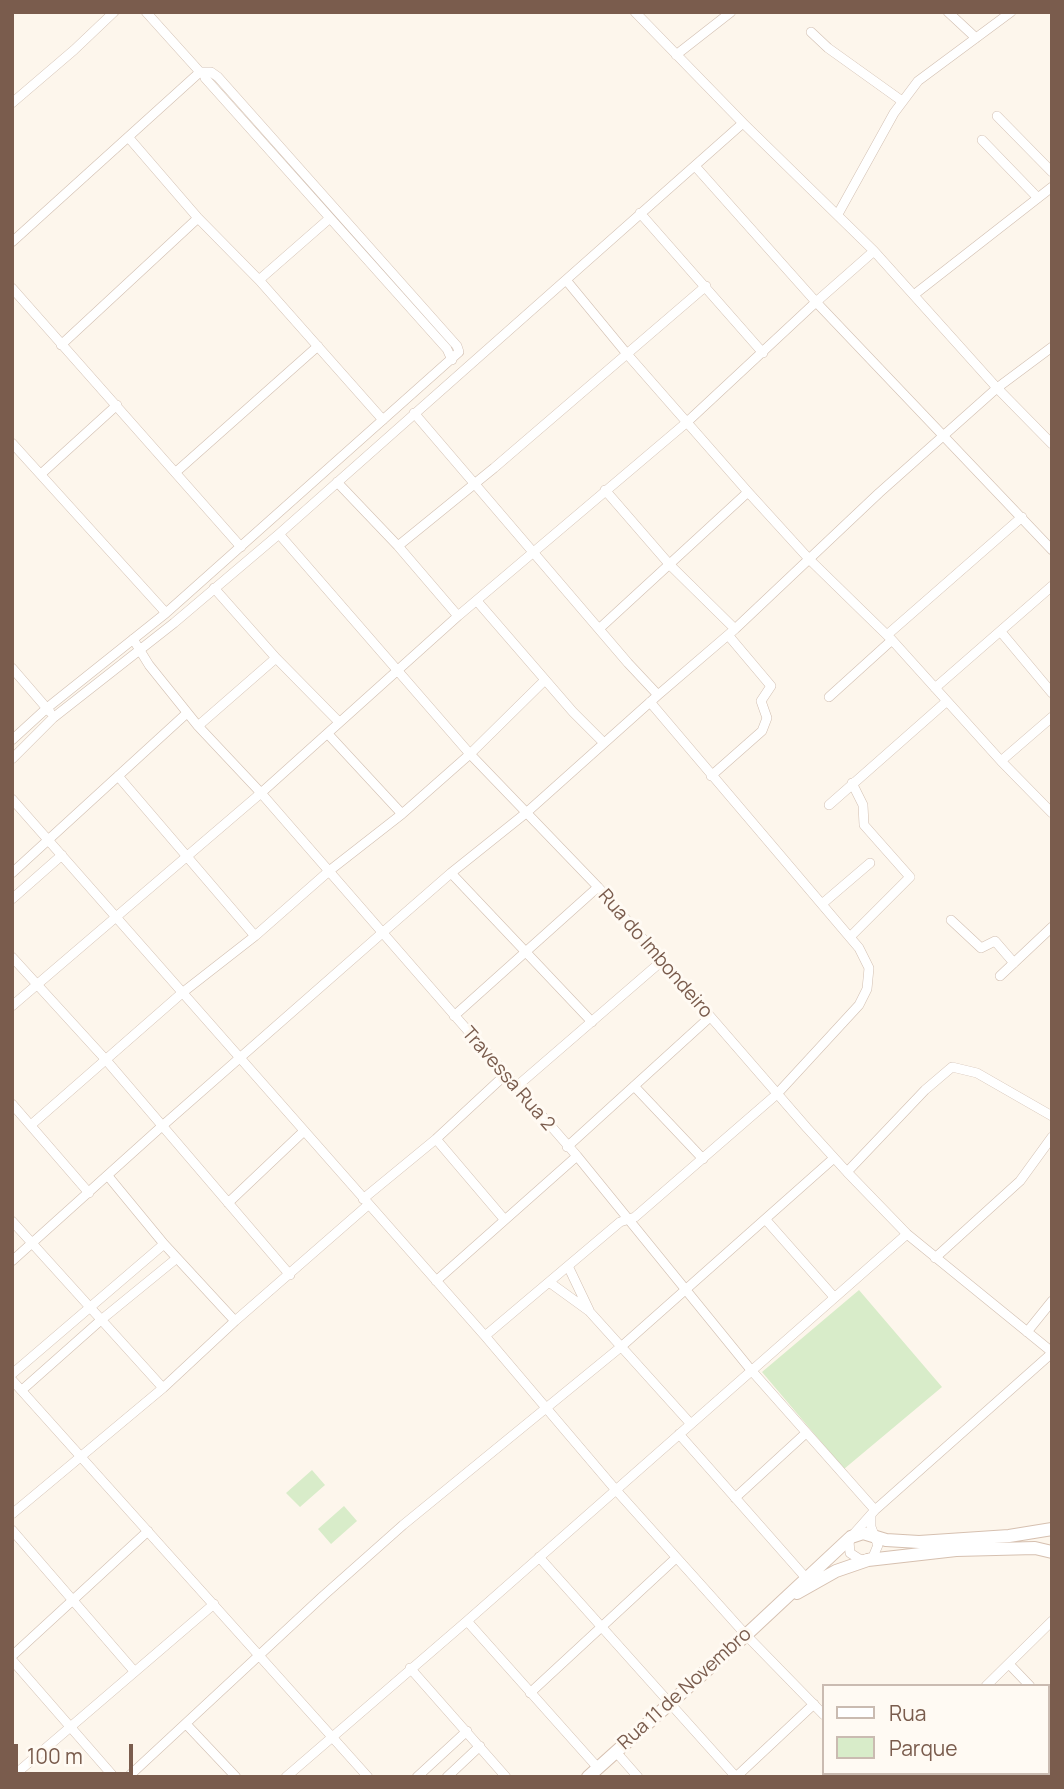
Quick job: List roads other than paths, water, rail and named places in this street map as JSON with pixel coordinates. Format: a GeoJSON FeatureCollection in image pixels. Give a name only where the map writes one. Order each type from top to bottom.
{"type":"FeatureCollection","features":[{"type":"Feature","properties":{"kind":"main road","name":"Rua 11 de Novembro"},"geometry":{"type":"LineString","coordinates":[[587,1777],[851,1537],[863,1533],[897,1541],[919,1542],[1009,1536],[1052,1529]]}},
{"type":"Feature","properties":{"kind":"main road","name":"Rua 11 de Novembro"},"geometry":{"type":"LineString","coordinates":[[1052,1529],[1046,1542],[1052,1551]]}},
{"type":"Feature","properties":{"kind":"main road","name":"Rua 11 de Novembro"},"geometry":{"type":"LineString","coordinates":[[782,1601],[836,1571],[868,1560],[956,1550],[1021,1548],[1052,1551]]}},
{"type":"Feature","properties":{"kind":"street"},"geometry":{"type":"LineString","coordinates":[[12,103],[114,12]]}},
{"type":"Feature","properties":{"kind":"street"},"geometry":{"type":"LineString","coordinates":[[146,12],[447,349],[452,360]]}},
{"type":"Feature","properties":{"kind":"street"},"geometry":{"type":"LineString","coordinates":[[635,12],[743,123],[874,251],[997,388],[1052,444]]}},
{"type":"Feature","properties":{"kind":"street"},"geometry":{"type":"LineString","coordinates":[[676,55],[731,12]]}},
{"type":"Feature","properties":{"kind":"street"},"geometry":{"type":"LineString","coordinates":[[948,12],[976,38]]}},
{"type":"Feature","properties":{"kind":"street"},"geometry":{"type":"LineString","coordinates":[[838,214],[902,101],[919,81],[1011,12]]}},
{"type":"Feature","properties":{"kind":"street"},"geometry":{"type":"LineString","coordinates":[[811,32],[828,48],[902,101]]}},
{"type":"Feature","properties":{"kind":"street"},"geometry":{"type":"LineString","coordinates":[[12,242],[202,72],[211,72],[457,346],[459,352],[166,613],[47,708],[12,740]]}},
{"type":"Feature","properties":{"kind":"street"},"geometry":{"type":"LineString","coordinates":[[996,116],[1052,172]]}},
{"type":"Feature","properties":{"kind":"street"},"geometry":{"type":"LineString","coordinates":[[12,759],[53,718],[140,650],[279,534],[743,123]]}},
{"type":"Feature","properties":{"kind":"street"},"geometry":{"type":"LineString","coordinates":[[129,138],[198,218],[259,280],[383,420]]}},
{"type":"Feature","properties":{"kind":"street"},"geometry":{"type":"LineString","coordinates":[[982,140],[1038,198]]}},
{"type":"Feature","properties":{"kind":"street"},"geometry":{"type":"LineString","coordinates":[[695,166],[816,302],[1052,550]]}},
{"type":"Feature","properties":{"kind":"street"},"geometry":{"type":"LineString","coordinates":[[915,294],[1052,187]]}},
{"type":"Feature","properties":{"kind":"street"},"geometry":{"type":"LineString","coordinates":[[640,213],[763,353]]}},
{"type":"Feature","properties":{"kind":"street"},"geometry":{"type":"LineString","coordinates":[[61,345],[198,218]]}},
{"type":"Feature","properties":{"kind":"street"},"geometry":{"type":"LineString","coordinates":[[259,280],[330,218]]}},
{"type":"Feature","properties":{"kind":"street"},"geometry":{"type":"LineString","coordinates":[[12,1006],[261,793],[458,616],[686,423],[874,251]]}},
{"type":"Feature","properties":{"kind":"street"},"geometry":{"type":"LineString","coordinates":[[566,280],[686,423],[809,559],[890,637],[1001,761],[1052,813]]}},
{"type":"Feature","properties":{"kind":"street"},"geometry":{"type":"LineString","coordinates":[[398,546],[474,485],[706,286]]}},
{"type":"Feature","properties":{"kind":"street"},"geometry":{"type":"LineString","coordinates":[[12,288],[242,547]]}},
{"type":"Feature","properties":{"kind":"street"},"geometry":{"type":"LineString","coordinates":[[176,472],[318,346]]}},
{"type":"Feature","properties":{"kind":"street"},"geometry":{"type":"LineString","coordinates":[[12,1261],[381,934],[526,813],[731,632],[997,388],[1052,347]]}},
{"type":"Feature","properties":{"kind":"street"},"geometry":{"type":"LineString","coordinates":[[41,474],[117,405]]}},
{"type":"Feature","properties":{"kind":"street"},"geometry":{"type":"LineString","coordinates":[[414,413],[658,695]]}},
{"type":"Feature","properties":{"kind":"street"},"geometry":{"type":"LineString","coordinates":[[12,443],[166,613]]}},
{"type":"Feature","properties":{"kind":"street"},"geometry":{"type":"LineString","coordinates":[[337,482],[398,546],[458,616]]}},
{"type":"Feature","properties":{"kind":"street"},"geometry":{"type":"LineString","coordinates":[[605,490],[731,632],[771,686],[761,701],[767,718],[762,730],[711,776]]}},
{"type":"Feature","properties":{"kind":"street"},"geometry":{"type":"LineString","coordinates":[[600,628],[748,492]]}},
{"type":"Feature","properties":{"kind":"street"},"geometry":{"type":"LineString","coordinates":[[829,697],[890,637],[1022,517]]}},
{"type":"Feature","properties":{"kind":"street","name":"Rua do Imbondeiro"},"geometry":{"type":"LineString","coordinates":[[279,534],[470,754],[598,887],[847,1172],[907,1234],[1052,1353]]}},
{"type":"Feature","properties":{"kind":"street"},"geometry":{"type":"LineString","coordinates":[[935,688],[1052,586]]}},
{"type":"Feature","properties":{"kind":"street"},"geometry":{"type":"LineString","coordinates":[[214,588],[275,658],[339,722]]}},
{"type":"Feature","properties":{"kind":"street"},"geometry":{"type":"LineString","coordinates":[[477,601],[604,743]]}},
{"type":"Feature","properties":{"kind":"street"},"geometry":{"type":"LineString","coordinates":[[1001,632],[1052,693]]}},
{"type":"Feature","properties":{"kind":"street","name":"Travessa Rua 2"},"geometry":{"type":"LineString","coordinates":[[133,639],[198,726],[261,793],[577,1156],[751,1370],[873,1512]]}},
{"type":"Feature","properties":{"kind":"street"},"geometry":{"type":"LineString","coordinates":[[198,726],[275,658]]}},
{"type":"Feature","properties":{"kind":"street"},"geometry":{"type":"LineString","coordinates":[[12,668],[53,718]]}},
{"type":"Feature","properties":{"kind":"street"},"geometry":{"type":"LineString","coordinates":[[31,1125],[182,993],[256,936],[329,871],[402,814],[470,754],[545,680]]}},
{"type":"Feature","properties":{"kind":"street"},"geometry":{"type":"LineString","coordinates":[[829,805],[947,701]]}},
{"type":"Feature","properties":{"kind":"street"},"geometry":{"type":"LineString","coordinates":[[485,1336],[620,1222],[635,1217],[777,1094],[864,999],[869,980],[866,958],[850,937],[650,702]]}},
{"type":"Feature","properties":{"kind":"street"},"geometry":{"type":"LineString","coordinates":[[12,873],[187,713]]}},
{"type":"Feature","properties":{"kind":"street"},"geometry":{"type":"LineString","coordinates":[[1001,761],[1052,718]]}},
{"type":"Feature","properties":{"kind":"street"},"geometry":{"type":"LineString","coordinates":[[328,734],[402,814]]}},
{"type":"Feature","properties":{"kind":"street"},"geometry":{"type":"LineString","coordinates":[[118,776],[256,936]]}},
{"type":"Feature","properties":{"kind":"street"},"geometry":{"type":"LineString","coordinates":[[850,937],[911,877],[864,825],[863,806],[852,783]]}},
{"type":"Feature","properties":{"kind":"street"},"geometry":{"type":"LineString","coordinates":[[12,799],[485,1336],[676,1558],[822,1713]]}},
{"type":"Feature","properties":{"kind":"street"},"geometry":{"type":"LineString","coordinates":[[12,899],[62,855]]}},
{"type":"Feature","properties":{"kind":"street"},"geometry":{"type":"LineString","coordinates":[[822,904],[870,863]]}},
{"type":"Feature","properties":{"kind":"street"},"geometry":{"type":"LineString","coordinates":[[451,873],[592,1022]]}},
{"type":"Feature","properties":{"kind":"street"},"geometry":{"type":"LineString","coordinates":[[454,1016],[598,887]]}},
{"type":"Feature","properties":{"kind":"street"},"geometry":{"type":"LineString","coordinates":[[951,920],[981,948],[995,941],[1014,963]]}},
{"type":"Feature","properties":{"kind":"street"},"geometry":{"type":"LineString","coordinates":[[1000,976],[1052,928]]}},
{"type":"Feature","properties":{"kind":"street"},"geometry":{"type":"LineString","coordinates":[[12,957],[106,1060],[290,1275]]}},
{"type":"Feature","properties":{"kind":"street"},"geometry":{"type":"LineString","coordinates":[[516,1087],[663,960]]}},
{"type":"Feature","properties":{"kind":"street"},"geometry":{"type":"LineString","coordinates":[[567,1147],[710,1017]]}},
{"type":"Feature","properties":{"kind":"street"},"geometry":{"type":"LineString","coordinates":[[847,1172],[925,1090],[952,1067],[977,1073],[1052,1116]]}},
{"type":"Feature","properties":{"kind":"street"},"geometry":{"type":"LineString","coordinates":[[12,1514],[163,1388],[235,1321],[290,1275],[365,1202],[505,1075]]}},
{"type":"Feature","properties":{"kind":"street"},"geometry":{"type":"LineString","coordinates":[[634,1086],[703,1159]]}},
{"type":"Feature","properties":{"kind":"street"},"geometry":{"type":"LineString","coordinates":[[12,1104],[89,1193]]}},
{"type":"Feature","properties":{"kind":"street"},"geometry":{"type":"LineString","coordinates":[[228,1203],[304,1132]]}},
{"type":"Feature","properties":{"kind":"street"},"geometry":{"type":"LineString","coordinates":[[935,1258],[1020,1181],[1052,1137]]}},
{"type":"Feature","properties":{"kind":"street"},"geometry":{"type":"LineString","coordinates":[[436,1139],[505,1219]]}},
{"type":"Feature","properties":{"kind":"street"},"geometry":{"type":"LineString","coordinates":[[436,1281],[577,1156]]}},
{"type":"Feature","properties":{"kind":"street"},"geometry":{"type":"LineString","coordinates":[[128,1777],[403,1525],[622,1346],[834,1158]]}},
{"type":"Feature","properties":{"kind":"street"},"geometry":{"type":"LineString","coordinates":[[108,1176],[164,1244],[235,1321]]}},
{"type":"Feature","properties":{"kind":"street"},"geometry":{"type":"LineString","coordinates":[[12,1220],[163,1388]]}},
{"type":"Feature","properties":{"kind":"street"},"geometry":{"type":"LineString","coordinates":[[766,1220],[834,1297]]}},
{"type":"Feature","properties":{"kind":"street"},"geometry":{"type":"LineString","coordinates":[[286,1777],[907,1234]]}},
{"type":"Feature","properties":{"kind":"street"},"geometry":{"type":"LineString","coordinates":[[12,1374],[164,1244]]}},
{"type":"Feature","properties":{"kind":"street"},"geometry":{"type":"LineString","coordinates":[[22,1390],[177,1258]]}},
{"type":"Feature","properties":{"kind":"street"},"geometry":{"type":"LineString","coordinates":[[568,1266],[589,1311]]}},
{"type":"Feature","properties":{"kind":"street"},"geometry":{"type":"LineString","coordinates":[[549,1282],[589,1311],[690,1423]]}},
{"type":"Feature","properties":{"kind":"street"},"geometry":{"type":"LineString","coordinates":[[1027,1332],[1052,1301]]}},
{"type":"Feature","properties":{"kind":"street"},"geometry":{"type":"LineString","coordinates":[[873,1512],[871,1527],[876,1537],[877,1551],[868,1560],[857,1559],[850,1553],[848,1546],[851,1537],[873,1512],[1052,1353]]}},
{"type":"Feature","properties":{"kind":"street"},"geometry":{"type":"LineString","coordinates":[[12,1380],[368,1777]]}},
{"type":"Feature","properties":{"kind":"street"},"geometry":{"type":"LineString","coordinates":[[735,1498],[806,1433]]}},
{"type":"Feature","properties":{"kind":"street"},"geometry":{"type":"LineString","coordinates":[[679,1434],[806,1578]]}},
{"type":"Feature","properties":{"kind":"street"},"geometry":{"type":"LineString","coordinates":[[12,1531],[134,1671]]}},
{"type":"Feature","properties":{"kind":"street"},"geometry":{"type":"LineString","coordinates":[[114,1777],[12,1658],[148,1531]]}},
{"type":"Feature","properties":{"kind":"street"},"geometry":{"type":"LineString","coordinates":[[539,1557],[736,1777],[814,1704]]}},
{"type":"Feature","properties":{"kind":"street"},"geometry":{"type":"LineString","coordinates":[[530,1693],[676,1558]]}},
{"type":"Feature","properties":{"kind":"street"},"geometry":{"type":"LineString","coordinates":[[12,1777],[214,1604]]}},
{"type":"Feature","properties":{"kind":"street"},"geometry":{"type":"LineString","coordinates":[[467,1621],[598,1768]]}},
{"type":"Feature","properties":{"kind":"street"},"geometry":{"type":"LineString","coordinates":[[988,1684],[1052,1621]]}},
{"type":"Feature","properties":{"kind":"street"},"geometry":{"type":"LineString","coordinates":[[1009,1664],[1028,1684]]}},
{"type":"Feature","properties":{"kind":"street"},"geometry":{"type":"LineString","coordinates":[[410,1668],[506,1777]]}},
{"type":"Feature","properties":{"kind":"street"},"geometry":{"type":"LineString","coordinates":[[186,1724],[236,1777]]}},
{"type":"Feature","properties":{"kind":"street"},"geometry":{"type":"LineString","coordinates":[[417,1777],[467,1731]]}},
{"type":"Feature","properties":{"kind":"street"},"geometry":{"type":"LineString","coordinates":[[447,1777],[480,1746]]}},
{"type":"Feature","properties":{"kind":"street"},"geometry":{"type":"LineString","coordinates":[[616,1752],[638,1777]]}}]}
